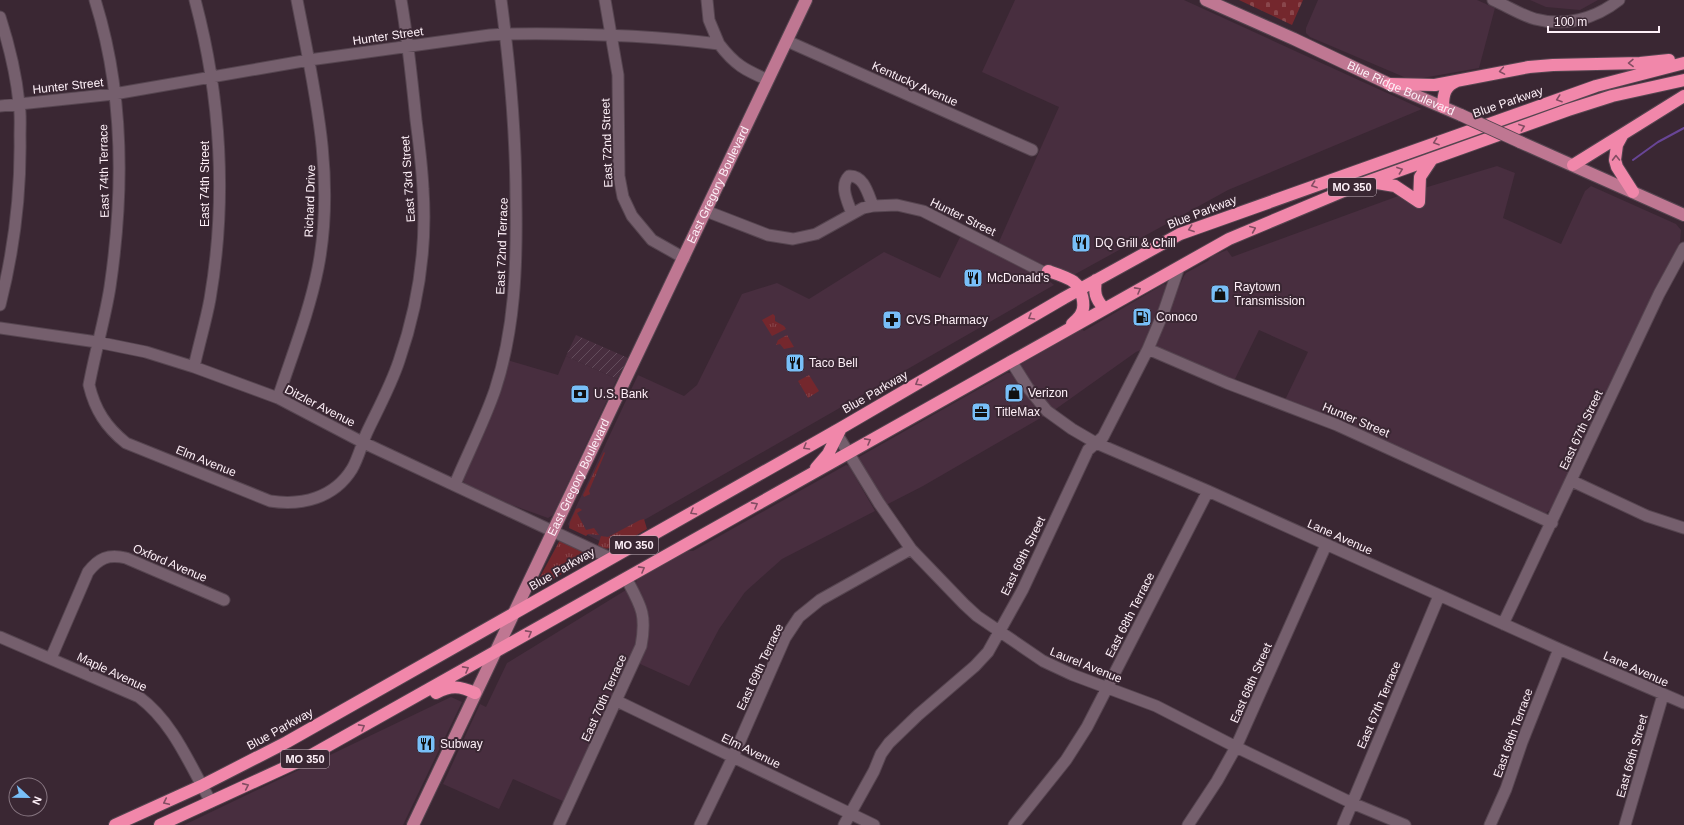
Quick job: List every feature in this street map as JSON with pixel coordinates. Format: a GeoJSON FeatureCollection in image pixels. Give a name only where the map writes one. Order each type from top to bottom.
{"type":"FeatureCollection","features":[{"type":"Feature","properties":{"kind":"highway"},"geometry":{"type":"LineString","coordinates":[[1389,84],[1425,86],[1529,67],[1640,63],[1684,58]]}},
{"type":"Feature","properties":{"kind":"highway","name":"Blue Parkway"},"geometry":{"type":"LineString","coordinates":[[115,825],[201,786],[287,742],[610,558],[838,431],[1064,298],[1180,234],[1596,86],[1684,63]]}},
{"type":"Feature","properties":{"kind":"highway"},"geometry":{"type":"LineString","coordinates":[[1443,107],[1443,95],[1446,89],[1453,83],[1462,80]]}},
{"type":"Feature","properties":{"kind":"highway","name":"MO 350"},"geometry":{"type":"LineString","coordinates":[[160,825],[308,757],[1229,239],[1368,182],[1612,96],[1684,80]]}},
{"type":"Feature","properties":{"kind":"highway"},"geometry":{"type":"LineString","coordinates":[[1573,165],[1684,96]]}},
{"type":"Feature","properties":{"kind":"highway"},"geometry":{"type":"LineString","coordinates":[[1623,134],[1617,145],[1615,160],[1621,175],[1633,192]]}},
{"type":"Feature","properties":{"kind":"highway"},"geometry":{"type":"LineString","coordinates":[[1368,182],[1395,186],[1419,202],[1420,177],[1432,159]]}},
{"type":"Feature","properties":{"kind":"highway"},"geometry":{"type":"LineString","coordinates":[[1048,272],[1075,282],[1080,289],[1083,304],[1082,313],[1068,329]]}},
{"type":"Feature","properties":{"kind":"highway"},"geometry":{"type":"LineString","coordinates":[[1048,272],[1060,283],[1064,298]]}},
{"type":"Feature","properties":{"kind":"highway"},"geometry":{"type":"LineString","coordinates":[[1096,280],[1094,289],[1096,298],[1104,308]]}},
{"type":"Feature","properties":{"kind":"highway"},"geometry":{"type":"LineString","coordinates":[[808,476],[828,454],[838,431]]}},
{"type":"Feature","properties":{"kind":"highway"},"geometry":{"type":"LineString","coordinates":[[388,713],[404,709],[451,687],[462,687],[475,694]]}},
{"type":"Feature","properties":{"kind":"main road","name":"East Gregory Boulevard"},"geometry":{"type":"LineString","coordinates":[[413,825],[512,614],[554,532],[806,0]]}},
{"type":"Feature","properties":{"kind":"main road","name":"Blue Ridge Boulevard"},"geometry":{"type":"LineString","coordinates":[[1206,0],[1294,39],[1389,84],[1684,215]]}},
{"type":"Feature","properties":{"kind":"street","name":"East 74th Terrace"},"geometry":{"type":"LineString","coordinates":[[95,0],[107,48],[114,94],[119,157],[118,223],[110,288],[98,342]]}},
{"type":"Feature","properties":{"kind":"street","name":"East 74th Street"},"geometry":{"type":"LineString","coordinates":[[194,367],[210,300],[219,220],[219,151],[212,78],[196,0]]}},
{"type":"Feature","properties":{"kind":"street","name":"Richard Drive"},"geometry":{"type":"LineString","coordinates":[[278,398],[310,304],[318,266],[323,227],[325,188],[324,149],[297,0]]}},
{"type":"Feature","properties":{"kind":"street","name":"East 73rd Street"},"geometry":{"type":"LineString","coordinates":[[362,442],[395,374],[413,314],[421,267],[424,228],[424,189],[409,46],[401,0]]}},
{"type":"Feature","properties":{"kind":"street","name":"East 72nd Terrace"},"geometry":{"type":"LineString","coordinates":[[455,484],[495,390],[507,340],[514,298],[517,237],[516,156],[513,103],[501,0]]}},
{"type":"Feature","properties":{"kind":"street","name":"East 72nd Street"},"geometry":{"type":"LineString","coordinates":[[605,0],[618,75],[619,176],[623,197],[632,216],[652,240],[684,258]]}},
{"type":"Feature","properties":{"kind":"street"},"geometry":{"type":"LineString","coordinates":[[707,0],[709,20],[719,44],[739,66],[768,80]]}},
{"type":"Feature","properties":{"kind":"street"},"geometry":{"type":"LineString","coordinates":[[1493,0],[1534,18],[1560,23],[1590,18],[1619,0]]}},
{"type":"Feature","properties":{"kind":"street"},"geometry":{"type":"LineString","coordinates":[[0,17],[12,60],[20,104],[21,164],[17,219],[8,273],[0,305]]}},
{"type":"Feature","properties":{"kind":"street","name":"Hunter Street"},"geometry":{"type":"LineString","coordinates":[[0,106],[114,94],[309,60],[506,34],[610,34],[675,38],[719,44]]}},
{"type":"Feature","properties":{"kind":"street","name":"Kentucky Avenue"},"geometry":{"type":"LineString","coordinates":[[787,41],[1032,150]]}},
{"type":"Feature","properties":{"kind":"street"},"geometry":{"type":"LineString","coordinates":[[852,214],[844,185],[849,176],[854,175],[859,178],[873,206]]}},
{"type":"Feature","properties":{"kind":"street","name":"Hunter Street"},"geometry":{"type":"LineString","coordinates":[[706,211],[768,235],[793,239],[816,234],[863,208],[897,205],[923,211],[1048,272]]}},
{"type":"Feature","properties":{"kind":"street","name":"East 67th Street"},"geometry":{"type":"LineString","coordinates":[[1503,624],[1660,294],[1684,248]]}},
{"type":"Feature","properties":{"kind":"street","name":"East 69th Street"},"geometry":{"type":"LineString","coordinates":[[844,825],[889,743],[918,715],[975,666],[988,652],[1000,632],[1022,588],[1088,450],[1103,437],[1148,349],[1164,311],[1179,267]]}},
{"type":"Feature","properties":{"kind":"street","name":"Ditzler Avenue"},"geometry":{"type":"LineString","coordinates":[[0,328],[98,342],[146,352],[194,367],[278,398],[362,442],[455,484],[610,558]]}},
{"type":"Feature","properties":{"kind":"street","name":"Elm Avenue"},"geometry":{"type":"LineString","coordinates":[[98,342],[88,385],[98,412],[115,434],[126,443],[270,501],[286,503],[301,502],[316,498],[330,491],[342,481],[352,469],[362,442]]}},
{"type":"Feature","properties":{"kind":"street","name":"Hunter Street"},"geometry":{"type":"LineString","coordinates":[[1148,349],[1227,383],[1337,425],[1552,523]]}},
{"type":"Feature","properties":{"kind":"street","name":"Lane Avenue"},"geometry":{"type":"LineString","coordinates":[[1011,361],[1028,388],[1046,411],[1096,443],[1208,491],[1439,596],[1684,704]]}},
{"type":"Feature","properties":{"kind":"street","name":"Laurel Avenue"},"geometry":{"type":"LineString","coordinates":[[838,431],[880,503],[911,549],[964,604],[977,616],[1000,632],[1043,661],[1073,675],[1156,706],[1236,747],[1352,803],[1405,825]]}},
{"type":"Feature","properties":{"kind":"street"},"geometry":{"type":"LineString","coordinates":[[1572,481],[1647,516],[1684,528]]}},
{"type":"Feature","properties":{"kind":"street","name":"East 68th Terrace"},"geometry":{"type":"LineString","coordinates":[[1014,825],[1066,760],[1087,727],[1208,491]]}},
{"type":"Feature","properties":{"kind":"street","name":"East 68th Street"},"geometry":{"type":"LineString","coordinates":[[1188,825],[1217,781],[1236,747],[1326,545]]}},
{"type":"Feature","properties":{"kind":"street","name":"East 69th Terrace"},"geometry":{"type":"LineString","coordinates":[[700,825],[733,757],[785,638],[799,617],[820,600],[911,549]]}},
{"type":"Feature","properties":{"kind":"street","name":"Oxford Avenue"},"geometry":{"type":"LineString","coordinates":[[51,658],[88,572],[96,562],[106,558],[117,556],[126,558],[224,600]]}},
{"type":"Feature","properties":{"kind":"street","name":"East 70th Terrace"},"geometry":{"type":"LineString","coordinates":[[559,825],[641,646],[644,624],[639,604],[626,578]]}},
{"type":"Feature","properties":{"kind":"street","name":"East 67th Terrace"},"geometry":{"type":"LineString","coordinates":[[1343,825],[1439,596]]}},
{"type":"Feature","properties":{"kind":"street","name":"Maple Avenue"},"geometry":{"type":"LineString","coordinates":[[0,636],[139,697],[148,704],[166,723],[211,802]]}},
{"type":"Feature","properties":{"kind":"street","name":"East 66th Terrace"},"geometry":{"type":"LineString","coordinates":[[1490,825],[1506,789],[1522,742],[1559,649]]}},
{"type":"Feature","properties":{"kind":"street","name":"East 66th Street"},"geometry":{"type":"LineString","coordinates":[[1625,825],[1663,695]]}},
{"type":"Feature","properties":{"kind":"street","name":"Elm Avenue"},"geometry":{"type":"LineString","coordinates":[[617,701],[874,825]]}},
{"type":"Feature","properties":{"kind":"shaded area"},"geometry":{"type":"Polygon","coordinates":[[[1015,0],[1184,0],[1422,109],[1228,190],[1070,277],[998,244],[1059,107],[982,72],[1015,0]]]}},
{"type":"Feature","properties":{"kind":"shaded area"},"geometry":{"type":"Polygon","coordinates":[[[1318,0],[1477,0],[1495,8],[1479,68],[1411,80],[1310,37],[1306,33],[1306,28],[1318,0]]]}},
{"type":"Feature","properties":{"kind":"shaded area"},"geometry":{"type":"Polygon","coordinates":[[[1530,0],[1598,0],[1580,10],[1546,7],[1530,0]]]}},
{"type":"Feature","properties":{"kind":"shaded area"},"geometry":{"type":"Polygon","coordinates":[[[1497,166],[1515,173],[1503,218],[1561,244],[1585,191],[1591,186],[1676,224],[1681,230],[1680,242],[1551,509],[1545,514],[1285,400],[1308,352],[1259,330],[1234,381],[1155,347],[1154,340],[1184,276],[1186,273],[1208,261],[1212,256],[1227,250],[1232,257],[1401,195],[1497,166]]]}},
{"type":"Feature","properties":{"kind":"shaded area"},"geometry":{"type":"Polygon","coordinates":[[[961,235],[1046,278],[1054,285],[604,543],[569,526],[568,524],[638,375],[684,396],[697,385],[742,294],[777,283],[809,299],[884,252],[940,278],[961,235]]]}},
{"type":"Feature","properties":{"kind":"shaded area"},"geometry":{"type":"Polygon","coordinates":[[[1164,284],[1167,285],[1169,290],[1141,350],[1136,352],[1053,411],[1033,390],[1020,366],[1020,362],[1080,328],[1084,331],[1164,284]]]}},
{"type":"Feature","properties":{"kind":"shaded area"},"geometry":{"type":"Polygon","coordinates":[[[576,335],[628,358],[617,379],[566,356],[576,335]]]}},
{"type":"Feature","properties":{"kind":"shaded area"},"geometry":{"type":"Polygon","coordinates":[[[566,356],[617,379],[553,515],[548,518],[512,505],[466,484],[461,479],[507,360],[558,375],[566,356]]]}},
{"type":"Feature","properties":{"kind":"shaded area"},"geometry":{"type":"Polygon","coordinates":[[[1007,373],[1015,375],[1031,402],[1044,416],[923,486],[886,505],[858,459],[859,457],[1007,373]]]}},
{"type":"Feature","properties":{"kind":"shaded area"},"geometry":{"type":"Polygon","coordinates":[[[846,465],[849,466],[875,511],[782,559],[745,592],[719,629],[689,686],[638,663],[646,640],[636,583],[637,579],[685,551],[693,551],[846,465]]]}},
{"type":"Feature","properties":{"kind":"shaded area"},"geometry":{"type":"Polygon","coordinates":[[[626,590],[638,610],[640,636],[565,802],[513,779],[499,809],[443,784],[480,704],[486,707],[507,663],[626,590]]]}},
{"type":"Feature","properties":{"kind":"shaded area"},"geometry":{"type":"Polygon","coordinates":[[[451,697],[462,702],[403,825],[184,825],[451,697]]]}},
{"type":"Feature","properties":{"kind":"green space"},"geometry":{"type":"Polygon","coordinates":[[[1239,0],[1303,0],[1292,25],[1239,0]]]}},
{"type":"Feature","properties":{"kind":"green space"},"geometry":{"type":"Polygon","coordinates":[[[773,314],[775,316],[775,321],[784,326],[786,329],[772,336],[762,320],[773,314]]]}},
{"type":"Feature","properties":{"kind":"green space"},"geometry":{"type":"Polygon","coordinates":[[[787,335],[794,347],[784,349],[780,344],[776,345],[778,340],[787,335]]]}},
{"type":"Feature","properties":{"kind":"green space"},"geometry":{"type":"Polygon","coordinates":[[[809,375],[819,391],[808,398],[798,381],[809,375]]]}},
{"type":"Feature","properties":{"kind":"green space"},"geometry":{"type":"Polygon","coordinates":[[[604,452],[605,453],[589,491],[590,494],[584,497],[583,495],[604,452]]]}},
{"type":"Feature","properties":{"kind":"green space"},"geometry":{"type":"Polygon","coordinates":[[[579,508],[582,510],[577,513],[586,530],[594,528],[599,535],[588,534],[586,536],[569,528],[576,509],[579,508]]]}},
{"type":"Feature","properties":{"kind":"green space"},"geometry":{"type":"Polygon","coordinates":[[[644,519],[647,529],[631,539],[615,547],[603,549],[598,545],[601,536],[608,537],[644,519]]]}},
{"type":"Feature","properties":{"kind":"green space"},"geometry":{"type":"Polygon","coordinates":[[[560,540],[593,553],[592,556],[536,588],[535,586],[560,540]]]}},
{"type":"Feature","properties":{"kind":"waterway"},"geometry":{"type":"LineString","coordinates":[[1633,160],[1658,142],[1684,128]]}},
{"type":"Feature","properties":{"kind":"place","name":"DQ Grill & Chill"},"geometry":{"type":"Point","coordinates":[1081,243]}},
{"type":"Feature","properties":{"kind":"place","name":"McDonald's"},"geometry":{"type":"Point","coordinates":[973,278]}},
{"type":"Feature","properties":{"kind":"place","name":"Raytown Transmission"},"geometry":{"type":"Point","coordinates":[1220,294]}},
{"type":"Feature","properties":{"kind":"place","name":"Conoco"},"geometry":{"type":"Point","coordinates":[1142,317]}},
{"type":"Feature","properties":{"kind":"place","name":"CVS Pharmacy"},"geometry":{"type":"Point","coordinates":[892,320]}},
{"type":"Feature","properties":{"kind":"place","name":"Taco Bell"},"geometry":{"type":"Point","coordinates":[795,363]}},
{"type":"Feature","properties":{"kind":"place","name":"Verizon"},"geometry":{"type":"Point","coordinates":[1014,393]}},
{"type":"Feature","properties":{"kind":"place","name":"U.S. Bank"},"geometry":{"type":"Point","coordinates":[580,394]}},
{"type":"Feature","properties":{"kind":"place","name":"TitleMax"},"geometry":{"type":"Point","coordinates":[981,412]}},
{"type":"Feature","properties":{"kind":"place","name":"Subway"},"geometry":{"type":"Point","coordinates":[426,744]}}]}
